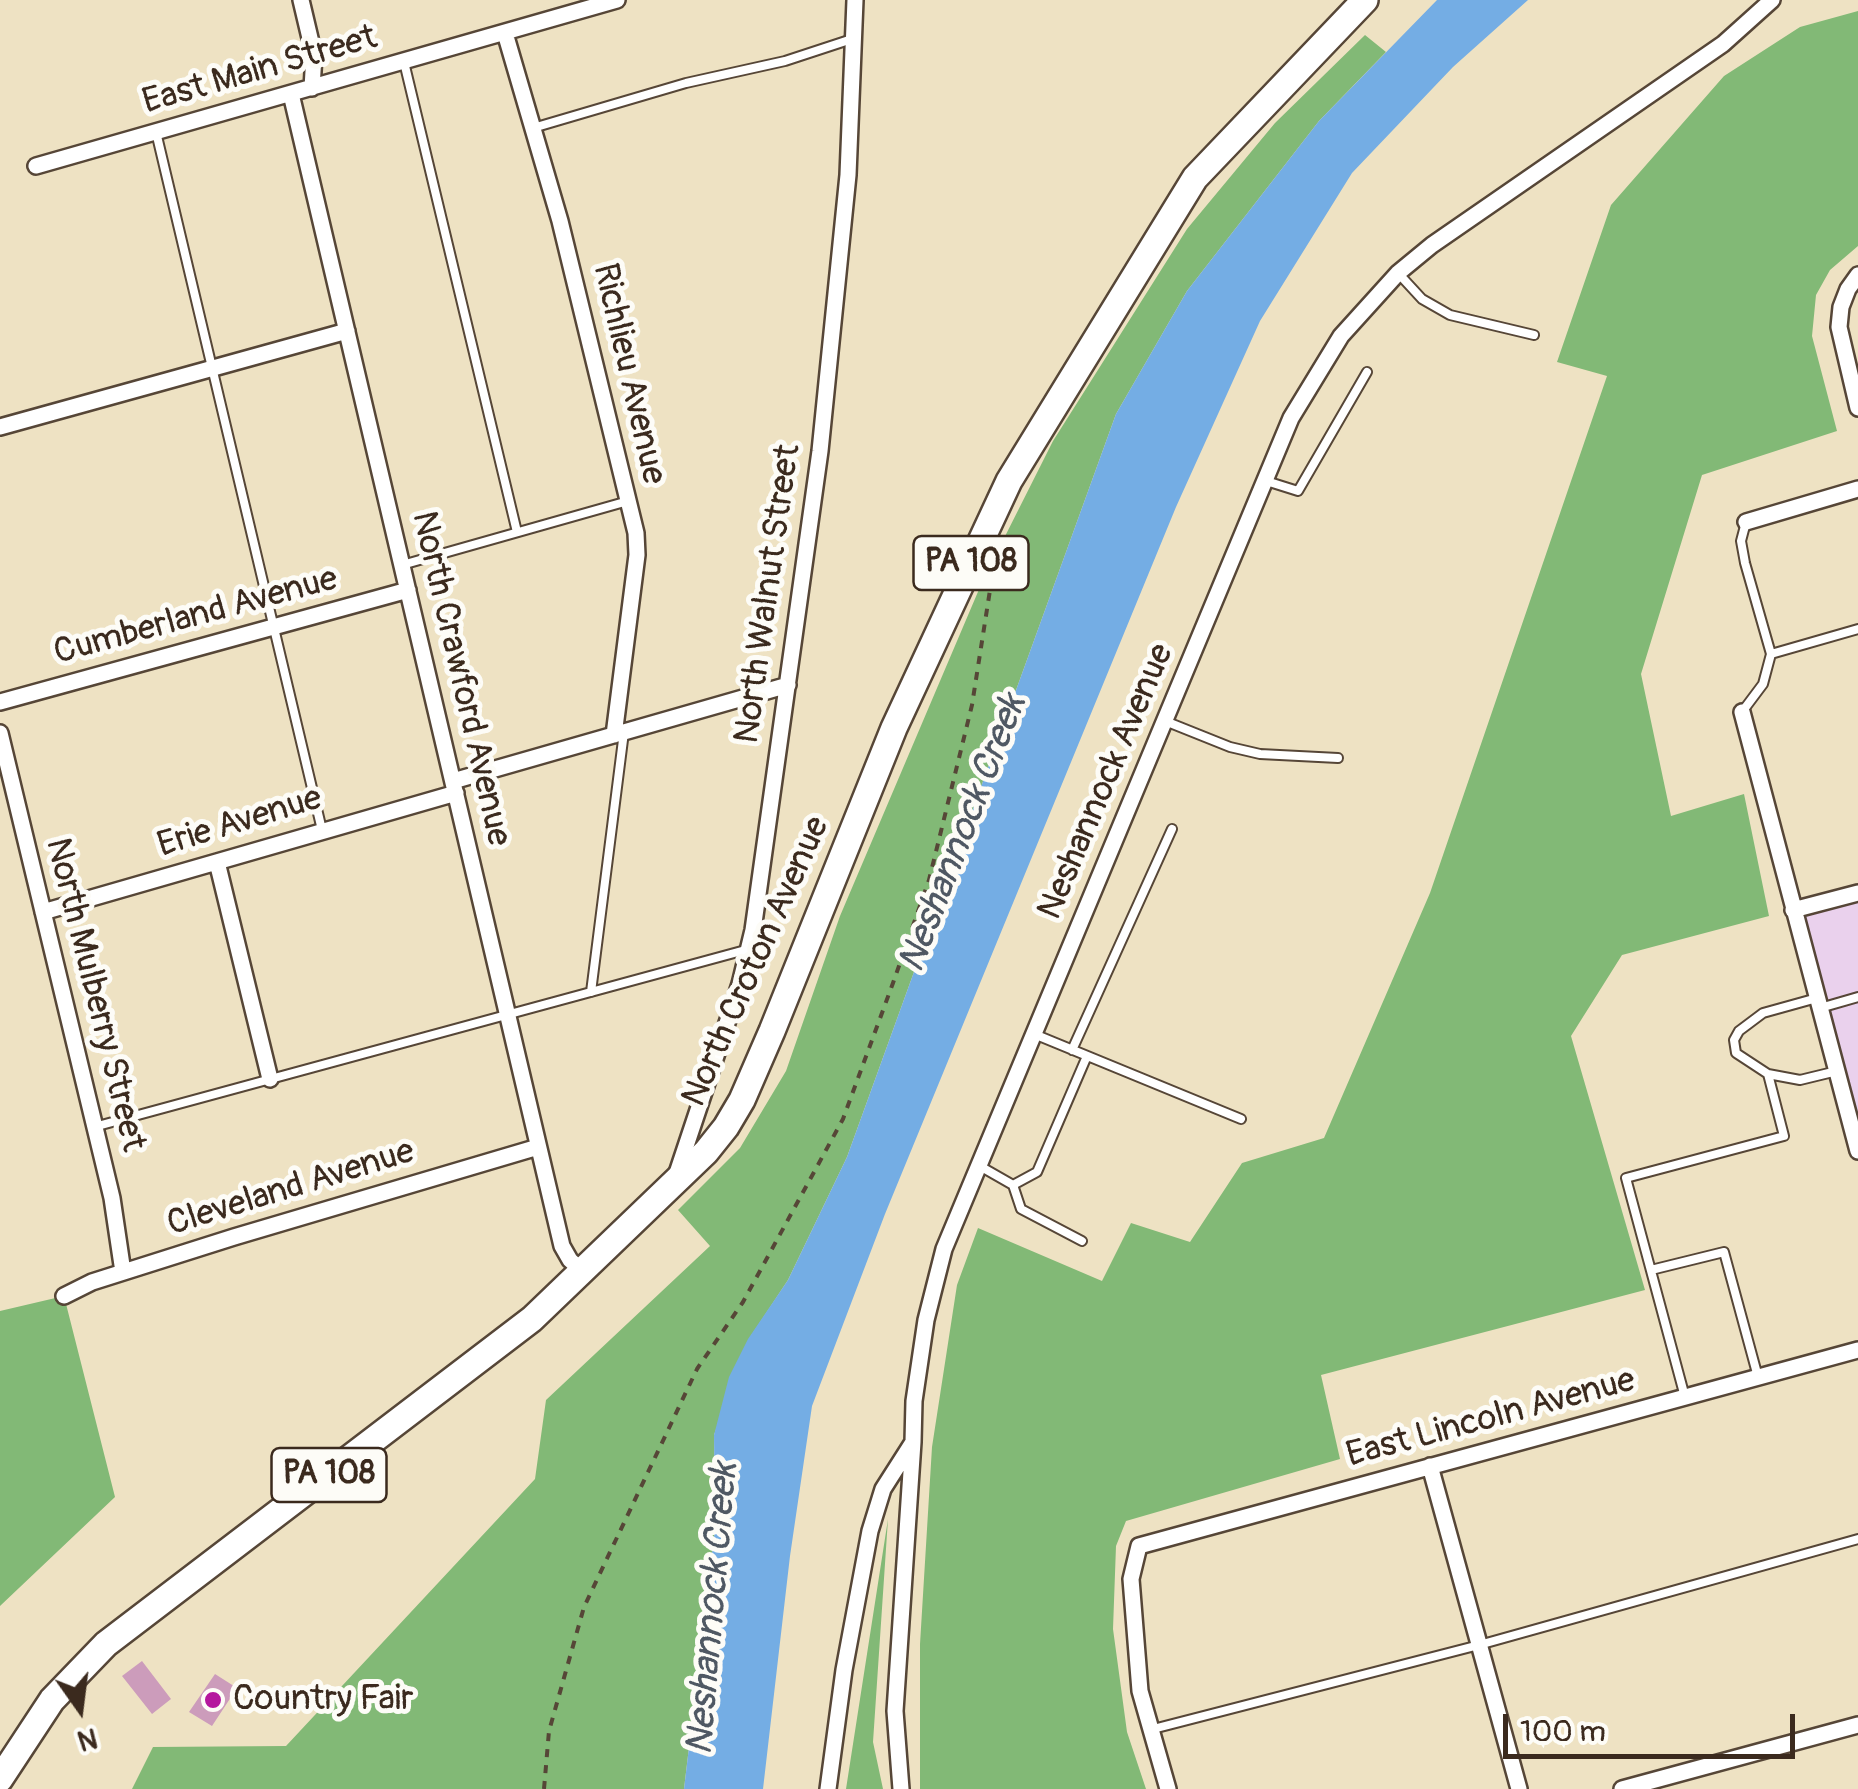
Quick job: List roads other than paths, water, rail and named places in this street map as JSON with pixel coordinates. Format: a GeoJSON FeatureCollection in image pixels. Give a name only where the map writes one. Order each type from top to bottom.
{"type":"FeatureCollection","features":[{"type":"Feature","properties":{"kind":"main road","name":"North Croton Avenue"},"geometry":{"type":"LineString","coordinates":[[0,1779],[52,1700],[106,1644],[494,1350],[706,1152],[742,1100],[894,728],[1009,480],[1195,178],[1365,0]]}},
{"type":"Feature","properties":{"kind":"street"},"geometry":{"type":"LineString","coordinates":[[301,0],[314,55],[312,88]]}},
{"type":"Feature","properties":{"kind":"street","name":"East Main Street"},"geometry":{"type":"LineString","coordinates":[[36,166],[616,0]]}},
{"type":"Feature","properties":{"kind":"street","name":"North Walnut Street"},"geometry":{"type":"LineString","coordinates":[[674,1183],[749,950],[820,450],[848,176],[855,0]]}},
{"type":"Feature","properties":{"kind":"street","name":"Neshannock Avenue"},"geometry":{"type":"LineString","coordinates":[[828,1789],[844,1670],[872,1520],[891,1474],[913,1442],[915,1392],[932,1291],[944,1249],[1291,418],[1341,336],[1398,274],[1432,245],[1722,44],[1772,0]]}},
{"type":"Feature","properties":{"kind":"street","name":"Richlieu Avenue"},"geometry":{"type":"LineString","coordinates":[[504,33],[572,268],[636,533],[619,734]]}},
{"type":"Feature","properties":{"kind":"street","name":"North Crawford Avenue"},"geometry":{"type":"LineString","coordinates":[[291,94],[562,1246],[582,1271]]}},
{"type":"Feature","properties":{"kind":"street"},"geometry":{"type":"LineString","coordinates":[[1858,275],[1848,289],[1839,328],[1858,408]]}},
{"type":"Feature","properties":{"kind":"street"},"geometry":{"type":"LineString","coordinates":[[0,427],[346,331]]}},
{"type":"Feature","properties":{"kind":"street"},"geometry":{"type":"LineString","coordinates":[[1746,522],[1858,489]]}},
{"type":"Feature","properties":{"kind":"street","name":"Cumberland Avenue"},"geometry":{"type":"LineString","coordinates":[[0,702],[408,590]]}},
{"type":"Feature","properties":{"kind":"street","name":"Erie Avenue"},"geometry":{"type":"LineString","coordinates":[[43,912],[322,830],[619,734],[788,686]]}},
{"type":"Feature","properties":{"kind":"street"},"geometry":{"type":"LineString","coordinates":[[1742,712],[1858,1151]]}},
{"type":"Feature","properties":{"kind":"street","name":"North Mulberry Street"},"geometry":{"type":"LineString","coordinates":[[0,733],[112,1198],[123,1272]]}},
{"type":"Feature","properties":{"kind":"street"},"geometry":{"type":"LineString","coordinates":[[217,862],[270,1079]]}},
{"type":"Feature","properties":{"kind":"street"},"geometry":{"type":"LineString","coordinates":[[1794,910],[1858,893]]}},
{"type":"Feature","properties":{"kind":"street","name":"Cleveland Avenue"},"geometry":{"type":"LineString","coordinates":[[64,1296],[123,1272],[538,1147]]}},
{"type":"Feature","properties":{"kind":"street","name":"East Lincoln Avenue"},"geometry":{"type":"LineString","coordinates":[[1150,1730],[1140,1691],[1130,1579],[1139,1546],[1858,1350]]}},
{"type":"Feature","properties":{"kind":"street"},"geometry":{"type":"LineString","coordinates":[[900,1789],[895,1711],[913,1442]]}},
{"type":"Feature","properties":{"kind":"street"},"geometry":{"type":"LineString","coordinates":[[1430,1466],[1519,1789]]}},
{"type":"Feature","properties":{"kind":"street"},"geometry":{"type":"LineString","coordinates":[[1622,1789],[1858,1724]]}},
{"type":"Feature","properties":{"kind":"street"},"geometry":{"type":"LineString","coordinates":[[1150,1730],[1168,1789]]}},
{"type":"Feature","properties":{"kind":"lane"},"geometry":{"type":"LineString","coordinates":[[533,128],[855,38]]}},
{"type":"Feature","properties":{"kind":"lane"},"geometry":{"type":"LineString","coordinates":[[404,62],[517,532]]}},
{"type":"Feature","properties":{"kind":"lane"},"geometry":{"type":"LineString","coordinates":[[156,132],[322,830]]}},
{"type":"Feature","properties":{"kind":"lane"},"geometry":{"type":"LineString","coordinates":[[1398,274],[1422,299],[1450,315],[1534,335]]}},
{"type":"Feature","properties":{"kind":"lane"},"geometry":{"type":"LineString","coordinates":[[1263,480],[1298,491],[1367,372]]}},
{"type":"Feature","properties":{"kind":"lane"},"geometry":{"type":"LineString","coordinates":[[402,565],[628,501]]}},
{"type":"Feature","properties":{"kind":"lane"},"geometry":{"type":"LineString","coordinates":[[1742,712],[1763,684],[1770,654],[1741,541],[1746,522]]}},
{"type":"Feature","properties":{"kind":"lane"},"geometry":{"type":"LineString","coordinates":[[1770,654],[1858,629]]}},
{"type":"Feature","properties":{"kind":"lane"},"geometry":{"type":"LineString","coordinates":[[1165,720],[1230,747],[1260,754],[1338,758]]}},
{"type":"Feature","properties":{"kind":"lane","name":"Richlieu Avenue"},"geometry":{"type":"LineString","coordinates":[[591,992],[619,734]]}},
{"type":"Feature","properties":{"kind":"lane"},"geometry":{"type":"LineString","coordinates":[[1072,1050],[1172,829]]}},
{"type":"Feature","properties":{"kind":"lane"},"geometry":{"type":"LineString","coordinates":[[94,1127],[749,950]]}},
{"type":"Feature","properties":{"kind":"lane"},"geometry":{"type":"LineString","coordinates":[[1836,1070],[1800,1080],[1768,1074],[1736,1053],[1734,1040],[1751,1020],[1763,1013],[1858,997]]}},
{"type":"Feature","properties":{"kind":"lane"},"geometry":{"type":"LineString","coordinates":[[1034,1034],[1242,1119]]}},
{"type":"Feature","properties":{"kind":"lane"},"geometry":{"type":"LineString","coordinates":[[1013,1185],[1036,1172],[1087,1056]]}},
{"type":"Feature","properties":{"kind":"lane"},"geometry":{"type":"LineString","coordinates":[[1685,1397],[1626,1178],[1784,1136],[1768,1074]]}},
{"type":"Feature","properties":{"kind":"lane"},"geometry":{"type":"LineString","coordinates":[[978,1165],[1013,1185],[1021,1209],[1082,1241]]}},
{"type":"Feature","properties":{"kind":"lane"},"geometry":{"type":"LineString","coordinates":[[1651,1270],[1724,1252],[1758,1378]]}},
{"type":"Feature","properties":{"kind":"lane"},"geometry":{"type":"LineString","coordinates":[[1150,1730],[1479,1645],[1858,1540]]}},
{"type":"Feature","properties":{"kind":"water","name":"Neshannock Creek"},"geometry":{"type":"Polygon","coordinates":[[[1437,0],[1528,0],[1453,67],[1352,173],[1260,321],[1176,507],[885,1214],[812,1406],[763,1789],[684,1789],[715,1529],[714,1435],[729,1377],[748,1339],[788,1280],[847,1157],[1116,414],[1187,291],[1319,121],[1437,0]]]}},
{"type":"Feature","properties":{"kind":"place","name":"Country Fair"},"geometry":{"type":"Point","coordinates":[213,1700]}}]}
